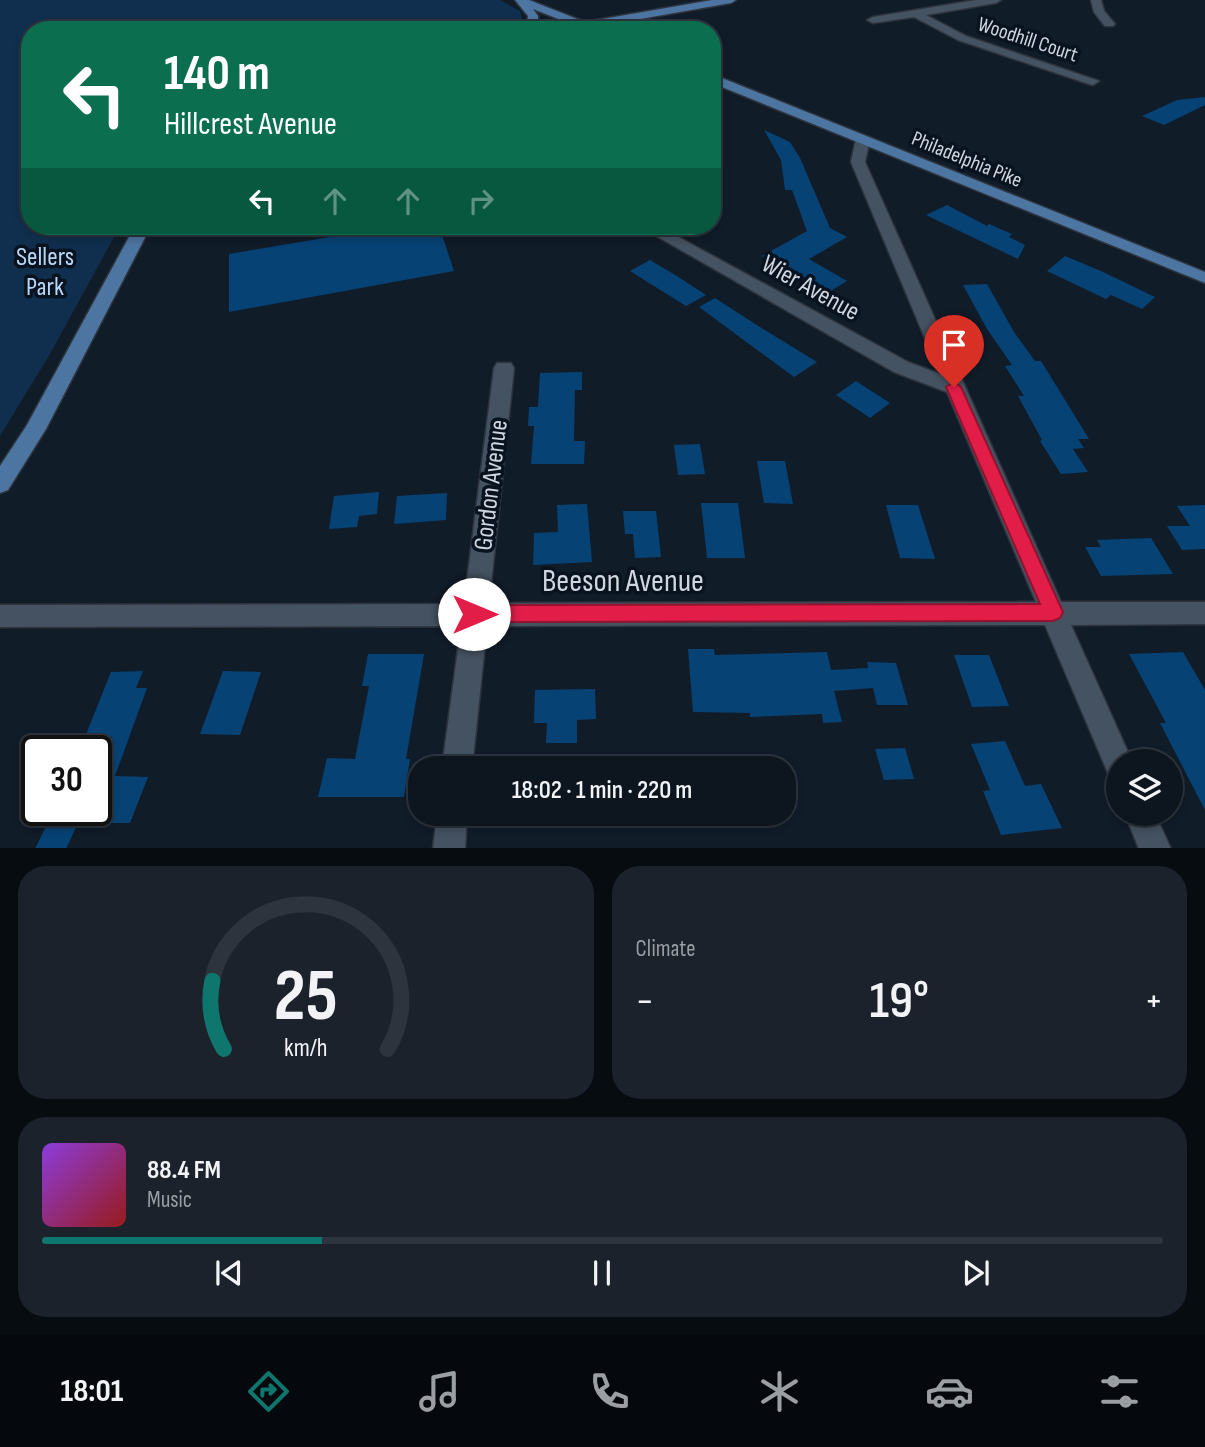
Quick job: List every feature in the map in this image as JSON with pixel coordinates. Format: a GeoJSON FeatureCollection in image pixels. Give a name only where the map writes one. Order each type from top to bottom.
{"type":"FeatureCollection","features":[{"type":"Feature","properties":{"kind":"main road"},"geometry":{"type":"LineString","coordinates":[[521,0],[573,21]]}},
{"type":"Feature","properties":{"kind":"main road"},"geometry":{"type":"LineString","coordinates":[[521,0],[533,16],[532,21]]}},
{"type":"Feature","properties":{"kind":"main road"},"geometry":{"type":"LineString","coordinates":[[607,21],[731,0]]}},
{"type":"Feature","properties":{"kind":"main road","name":"Philadelphia Pike"},"geometry":{"type":"LineString","coordinates":[[721,82],[1205,278]]}},
{"type":"Feature","properties":{"kind":"main road"},"geometry":{"type":"LineString","coordinates":[[0,484],[35,429],[138,235]]}},
{"type":"Feature","properties":{"kind":"street"},"geometry":{"type":"LineString","coordinates":[[946,0],[963,3]]}},
{"type":"Feature","properties":{"kind":"street"},"geometry":{"type":"LineString","coordinates":[[873,20],[963,3],[996,0]]}},
{"type":"Feature","properties":{"kind":"street"},"geometry":{"type":"LineString","coordinates":[[1096,0],[1099,12],[1109,24]]}},
{"type":"Feature","properties":{"kind":"street","name":"Woodhill Court"},"geometry":{"type":"LineString","coordinates":[[915,13],[962,38],[1093,81]]}},
{"type":"Feature","properties":{"kind":"street"},"geometry":{"type":"LineString","coordinates":[[863,139],[858,162],[1112,749]]}},
{"type":"Feature","properties":{"kind":"street","name":"Wier Avenue"},"geometry":{"type":"LineString","coordinates":[[663,235],[901,367],[954,387]]}},
{"type":"Feature","properties":{"kind":"street","name":"Gordon Avenue"},"geometry":{"type":"LineString","coordinates":[[458,756],[504,368]]}},
{"type":"Feature","properties":{"kind":"street","name":"Beeson Avenue"},"geometry":{"type":"LineString","coordinates":[[0,616],[1205,613]]}},
{"type":"Feature","properties":{"kind":"street"},"geometry":{"type":"LineString","coordinates":[[449,848],[451,826]]}},
{"type":"Feature","properties":{"kind":"street"},"geometry":{"type":"LineString","coordinates":[[1145,826],[1155,848]]}},
{"type":"Feature","properties":{"kind":"green space","name":"Sellers Park"},"geometry":{"type":"Polygon","coordinates":[[[0,0],[500,0],[520,11],[522,18],[520,21],[21,21],[21,235],[115,235],[50,354],[0,436],[0,0]]]}},
{"type":"Feature","properties":{"kind":"building"},"geometry":{"type":"Polygon","coordinates":[[[1205,97],[1205,105],[1164,125],[1142,116],[1177,100],[1205,97]]]}},
{"type":"Feature","properties":{"kind":"building"},"geometry":{"type":"Polygon","coordinates":[[[764,130],[790,142],[800,158],[830,228],[847,237],[809,259],[847,281],[829,292],[802,276],[797,279],[762,256],[807,231],[792,190],[785,190],[781,160],[764,130]]]}},
{"type":"Feature","properties":{"kind":"building"},"geometry":{"type":"Polygon","coordinates":[[[947,205],[987,226],[989,224],[1012,234],[1009,237],[1025,245],[1018,259],[926,215],[947,205]]]}},
{"type":"Feature","properties":{"kind":"building"},"geometry":{"type":"Polygon","coordinates":[[[342,235],[442,235],[454,271],[229,312],[229,254],[342,235]]]}},
{"type":"Feature","properties":{"kind":"building"},"geometry":{"type":"Polygon","coordinates":[[[1065,256],[1155,297],[1142,309],[1111,295],[1106,299],[1047,271],[1065,256]]]}},
{"type":"Feature","properties":{"kind":"building"},"geometry":{"type":"Polygon","coordinates":[[[650,260],[706,295],[686,306],[630,271],[650,260]]]}},
{"type":"Feature","properties":{"kind":"building"},"geometry":{"type":"Polygon","coordinates":[[[987,284],[1014,332],[1035,361],[1041,361],[1089,439],[1078,439],[1084,448],[1073,449],[1088,472],[1061,474],[1040,441],[1042,440],[1018,396],[1024,396],[1005,366],[1012,365],[987,329],[963,285],[987,284]]]}},
{"type":"Feature","properties":{"kind":"building"},"geometry":{"type":"Polygon","coordinates":[[[715,298],[817,362],[794,377],[699,307],[715,298]]]}},
{"type":"Feature","properties":{"kind":"building"},"geometry":{"type":"Polygon","coordinates":[[[582,372],[582,390],[575,390],[574,441],[585,441],[584,464],[531,464],[534,426],[528,426],[529,407],[538,407],[540,373],[582,372]]]}},
{"type":"Feature","properties":{"kind":"building"},"geometry":{"type":"Polygon","coordinates":[[[856,381],[890,403],[870,418],[836,395],[856,381]]]}},
{"type":"Feature","properties":{"kind":"building"},"geometry":{"type":"Polygon","coordinates":[[[700,444],[705,474],[678,475],[674,445],[700,444]]]}},
{"type":"Feature","properties":{"kind":"building"},"geometry":{"type":"Polygon","coordinates":[[[757,461],[785,461],[793,504],[764,503],[757,461]]]}},
{"type":"Feature","properties":{"kind":"building"},"geometry":{"type":"Polygon","coordinates":[[[379,492],[377,514],[359,516],[357,527],[329,529],[334,496],[379,492]]]}},
{"type":"Feature","properties":{"kind":"building"},"geometry":{"type":"Polygon","coordinates":[[[447,493],[446,520],[394,524],[397,496],[447,493]]]}},
{"type":"Feature","properties":{"kind":"building"},"geometry":{"type":"Polygon","coordinates":[[[701,503],[738,503],[745,558],[707,558],[701,503]]]}},
{"type":"Feature","properties":{"kind":"building"},"geometry":{"type":"Polygon","coordinates":[[[587,504],[592,562],[533,565],[534,533],[558,532],[557,505],[587,504]]]}},
{"type":"Feature","properties":{"kind":"building"},"geometry":{"type":"Polygon","coordinates":[[[886,505],[918,505],[935,559],[900,558],[886,505]]]}},
{"type":"Feature","properties":{"kind":"building"},"geometry":{"type":"Polygon","coordinates":[[[1205,505],[1205,549],[1182,550],[1167,526],[1190,526],[1177,506],[1205,505]]]}},
{"type":"Feature","properties":{"kind":"building"},"geometry":{"type":"Polygon","coordinates":[[[623,511],[656,511],[661,557],[635,558],[633,534],[625,534],[623,511]]]}},
{"type":"Feature","properties":{"kind":"building"},"geometry":{"type":"Polygon","coordinates":[[[1151,538],[1173,574],[1101,576],[1085,547],[1101,547],[1097,540],[1151,538]]]}},
{"type":"Feature","properties":{"kind":"building"},"geometry":{"type":"Polygon","coordinates":[[[688,649],[714,649],[715,655],[827,652],[831,670],[868,668],[867,662],[896,663],[908,705],[877,705],[873,688],[834,691],[842,722],[823,723],[822,714],[750,717],[750,713],[693,712],[688,649]]]}},
{"type":"Feature","properties":{"kind":"building"},"geometry":{"type":"Polygon","coordinates":[[[1183,652],[1205,690],[1205,810],[1183,767],[1183,749],[1173,749],[1160,723],[1166,723],[1129,654],[1183,652]]]}},
{"type":"Feature","properties":{"kind":"building"},"geometry":{"type":"Polygon","coordinates":[[[368,654],[424,654],[406,759],[408,772],[404,797],[318,797],[327,758],[355,759],[369,686],[362,686],[368,654]]]}},
{"type":"Feature","properties":{"kind":"building"},"geometry":{"type":"Polygon","coordinates":[[[954,655],[989,655],[1009,706],[972,707],[954,655]]]}},
{"type":"Feature","properties":{"kind":"building"},"geometry":{"type":"Polygon","coordinates":[[[143,671],[136,688],[147,688],[115,776],[148,777],[130,823],[112,823],[112,735],[86,735],[111,672],[143,671]]]}},
{"type":"Feature","properties":{"kind":"building"},"geometry":{"type":"Polygon","coordinates":[[[223,671],[261,672],[240,735],[200,734],[223,671]]]}},
{"type":"Feature","properties":{"kind":"building"},"geometry":{"type":"Polygon","coordinates":[[[595,689],[596,719],[577,720],[577,743],[546,743],[547,723],[534,723],[535,690],[595,689]]]}},
{"type":"Feature","properties":{"kind":"building"},"geometry":{"type":"Polygon","coordinates":[[[1005,741],[1025,786],[1041,784],[1062,828],[1001,835],[983,791],[990,790],[971,744],[1005,741]]]}},
{"type":"Feature","properties":{"kind":"building"},"geometry":{"type":"Polygon","coordinates":[[[905,748],[914,779],[884,780],[875,749],[905,748]]]}},
{"type":"Feature","properties":{"kind":"building"},"geometry":{"type":"Polygon","coordinates":[[[46,826],[77,826],[66,848],[35,848],[46,826]]]}},
{"type":"Feature","properties":{"kind":"route"},"geometry":{"type":"LineString","coordinates":[[474,614],[1053,612],[954,387]]}}]}
